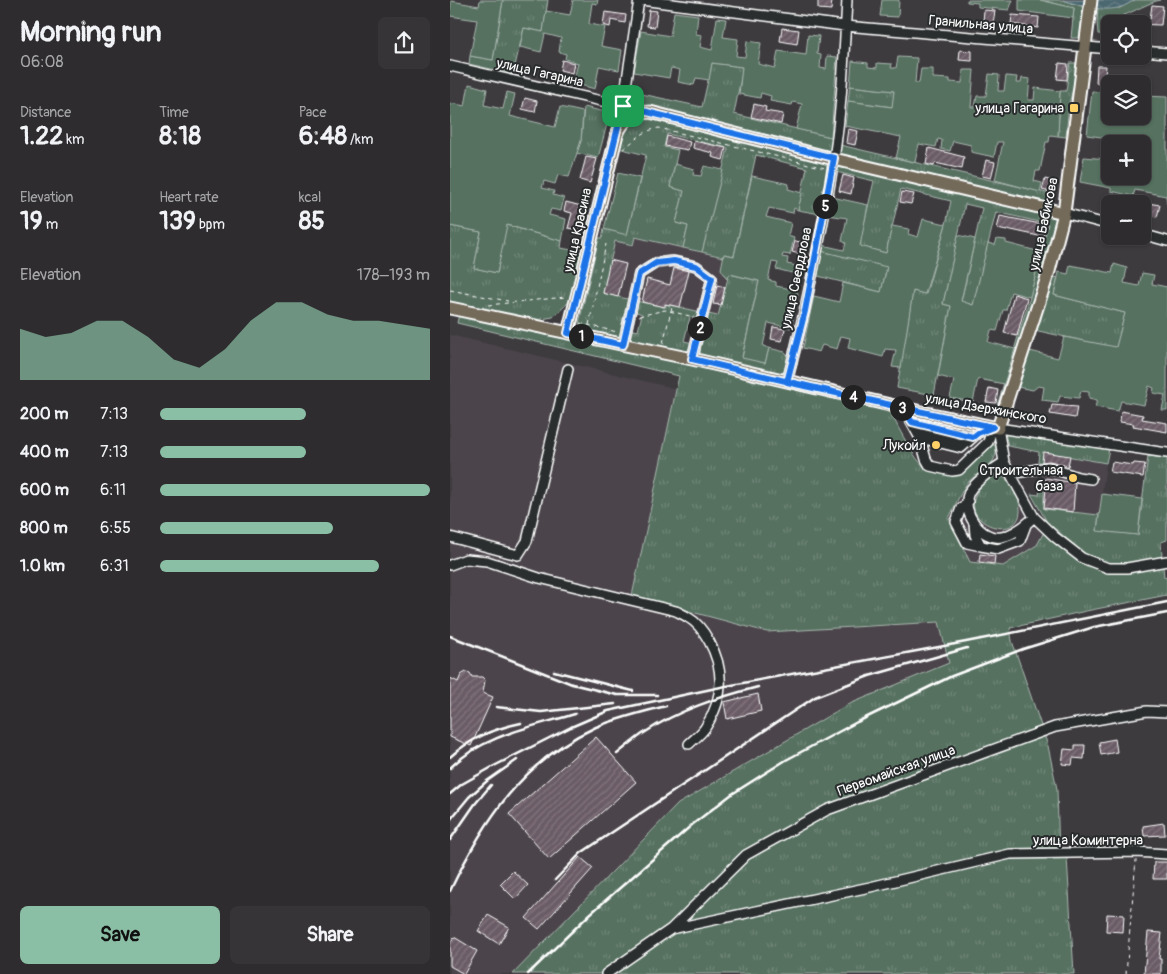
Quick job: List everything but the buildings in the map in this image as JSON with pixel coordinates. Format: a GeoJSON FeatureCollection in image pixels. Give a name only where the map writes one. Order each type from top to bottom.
{"type":"FeatureCollection","features":[{"type":"Feature","properties":{"kind":"main road","name":"улица Бабикова"},"geometry":{"type":"LineString","coordinates":[[996,427],[1049,271],[1064,213],[1087,47],[1091,0]]}},
{"type":"Feature","properties":{"kind":"main road"},"geometry":{"type":"LineString","coordinates":[[617,134],[621,125],[634,114],[650,112],[833,164],[1064,213]]}},
{"type":"Feature","properties":{"kind":"main road","name":"улица Красина"},"geometry":{"type":"LineString","coordinates":[[568,333],[617,134]]}},
{"type":"Feature","properties":{"kind":"main road","name":"улица Дзержинского"},"geometry":{"type":"LineString","coordinates":[[450,308],[692,359],[903,408],[996,427]]}},
{"type":"Feature","properties":{"kind":"street","name":"Гранильная улица"},"geometry":{"type":"LineString","coordinates":[[640,0],[845,26],[1101,48]]}},
{"type":"Feature","properties":{"kind":"street"},"geometry":{"type":"LineString","coordinates":[[617,134],[640,0]]}},
{"type":"Feature","properties":{"kind":"street","name":"улица Свердлова"},"geometry":{"type":"LineString","coordinates":[[787,382],[805,311],[833,164],[842,88],[847,0]]}},
{"type":"Feature","properties":{"kind":"street"},"geometry":{"type":"LineString","coordinates":[[1151,52],[1167,53]]}},
{"type":"Feature","properties":{"kind":"street","name":"улица Гагарина"},"geometry":{"type":"LineString","coordinates":[[450,66],[650,112]]}},
{"type":"Feature","properties":{"kind":"street"},"geometry":{"type":"LineString","coordinates":[[1064,213],[1101,223]]}},
{"type":"Feature","properties":{"kind":"street"},"geometry":{"type":"LineString","coordinates":[[1151,237],[1167,241]]}},
{"type":"Feature","properties":{"kind":"street"},"geometry":{"type":"LineString","coordinates":[[623,345],[639,274],[656,263],[674,261],[696,266],[712,278],[692,359]]}},
{"type":"Feature","properties":{"kind":"street"},"geometry":{"type":"LineString","coordinates":[[450,537],[518,555],[528,541],[568,369]]}},
{"type":"Feature","properties":{"kind":"street"},"geometry":{"type":"LineString","coordinates":[[903,408],[916,430],[930,466],[952,471],[959,470],[988,442],[996,427]]}},
{"type":"Feature","properties":{"kind":"street"},"geometry":{"type":"LineString","coordinates":[[916,430],[961,448],[978,433],[996,427]]}},
{"type":"Feature","properties":{"kind":"street"},"geometry":{"type":"LineString","coordinates":[[996,427],[1004,462],[1034,517],[1055,537],[1082,558],[1108,568],[1127,568],[1167,561]]}},
{"type":"Feature","properties":{"kind":"street","name":"улица Дзержинского"},"geometry":{"type":"LineString","coordinates":[[996,427],[1167,453]]}},
{"type":"Feature","properties":{"kind":"street"},"geometry":{"type":"LineString","coordinates":[[916,430],[970,440]]}},
{"type":"Feature","properties":{"kind":"street"},"geometry":{"type":"LineString","coordinates":[[1004,462],[990,470],[969,492],[967,511],[983,533],[1001,537],[1026,525],[1034,517]]}},
{"type":"Feature","properties":{"kind":"street"},"geometry":{"type":"LineString","coordinates":[[1011,474],[1048,467],[1078,477],[1091,479]]}},
{"type":"Feature","properties":{"kind":"street"},"geometry":{"type":"LineString","coordinates":[[968,502],[961,508],[956,522],[968,542],[998,549],[1020,540],[1026,525]]}},
{"type":"Feature","properties":{"kind":"street"},"geometry":{"type":"LineString","coordinates":[[974,523],[975,535],[981,546]]}},
{"type":"Feature","properties":{"kind":"street"},"geometry":{"type":"LineString","coordinates":[[450,565],[466,559],[487,561],[539,578],[676,611],[690,618],[702,629],[713,648],[720,666],[721,683],[712,714],[705,728],[689,744]]}},
{"type":"Feature","properties":{"kind":"street","name":"Первомайская улица"},"geometry":{"type":"LineString","coordinates":[[671,929],[746,855],[827,810],[1055,727],[1147,711],[1167,712]]}},
{"type":"Feature","properties":{"kind":"street","name":"улица Коминтерна"},"geometry":{"type":"LineString","coordinates":[[671,929],[870,887],[1010,854],[1136,852],[1167,854]]}},
{"type":"Feature","properties":{"kind":"street"},"geometry":{"type":"LineString","coordinates":[[606,974],[671,929]]}},
{"type":"Feature","properties":{"kind":"path"},"geometry":{"type":"LineString","coordinates":[[623,149],[639,135],[649,130],[660,128],[833,164]]}},
{"type":"Feature","properties":{"kind":"path"},"geometry":{"type":"LineString","coordinates":[[588,325],[606,244]]}},
{"type":"Feature","properties":{"kind":"path"},"geometry":{"type":"LineString","coordinates":[[450,290],[510,302]]}},
{"type":"Feature","properties":{"kind":"path"},"geometry":{"type":"LineString","coordinates":[[482,306],[569,296]]}},
{"type":"Feature","properties":{"kind":"path"},"geometry":{"type":"LineString","coordinates":[[663,343],[672,307]]}},
{"type":"Feature","properties":{"kind":"path"},"geometry":{"type":"LineString","coordinates":[[629,317],[666,310],[702,319]]}},
{"type":"Feature","properties":{"kind":"path"},"geometry":{"type":"LineString","coordinates":[[1126,974],[1136,852]]}},
{"type":"Feature","properties":{"kind":"shaded area"},"geometry":{"type":"Polygon","coordinates":[[[635,237],[723,257],[721,269],[727,279],[718,316],[666,304],[665,307],[603,293],[615,241],[635,237]]]}},
{"type":"Feature","properties":{"kind":"shaded area"},"geometry":{"type":"Polygon","coordinates":[[[450,335],[677,389],[632,596],[767,632],[939,622],[949,663],[847,705],[678,804],[513,974],[450,974],[450,335]]]}},
{"type":"Feature","properties":{"kind":"shaded area","name":"Строительная база"},"geometry":{"type":"Polygon","coordinates":[[[1043,452],[1106,463],[1099,515],[1044,508],[1044,489],[1042,489],[1043,452]]]}},
{"type":"Feature","properties":{"kind":"shaded area"},"geometry":{"type":"Polygon","coordinates":[[[996,457],[1032,518],[1044,532],[1037,545],[1003,566],[969,562],[949,519],[966,485],[991,464],[996,457]]]}},
{"type":"Feature","properties":{"kind":"green space"},"geometry":{"type":"Polygon","coordinates":[[[480,0],[503,0],[493,60],[470,56],[477,20],[450,16],[451,1],[479,6],[480,0]]]}},
{"type":"Feature","properties":{"kind":"green space"},"geometry":{"type":"Polygon","coordinates":[[[503,0],[548,0],[543,32],[524,28],[513,74],[469,64],[470,56],[493,60],[503,0]]]}},
{"type":"Feature","properties":{"kind":"green space"},"geometry":{"type":"Polygon","coordinates":[[[573,0],[598,0],[597,4],[592,3],[589,24],[605,27],[601,46],[622,50],[619,70],[599,66],[595,89],[573,83],[578,63],[565,59],[566,54],[559,52],[561,38],[545,34],[541,52],[520,47],[524,28],[543,32],[546,11],[570,15],[573,0]]]}},
{"type":"Feature","properties":{"kind":"green space"},"geometry":{"type":"Polygon","coordinates":[[[882,0],[899,0],[898,17],[880,16],[882,0]]]}},
{"type":"Feature","properties":{"kind":"green space"},"geometry":{"type":"Polygon","coordinates":[[[967,0],[1013,0],[1009,10],[978,7],[978,3],[967,2],[967,0]]]}},
{"type":"Feature","properties":{"kind":"green space"},"geometry":{"type":"Polygon","coordinates":[[[1019,0],[1040,0],[1074,8],[1073,18],[1019,11],[1019,0]]]}},
{"type":"Feature","properties":{"kind":"green space"},"geometry":{"type":"Polygon","coordinates":[[[1040,0],[1063,0],[1084,7],[1081,38],[1071,38],[1074,8],[1040,0]]]}},
{"type":"Feature","properties":{"kind":"green space"},"geometry":{"type":"Polygon","coordinates":[[[1135,0],[1160,0],[1124,15],[1101,15],[1101,34],[1098,34],[1098,8],[1120,8],[1135,0]]]}},
{"type":"Feature","properties":{"kind":"green space"},"geometry":{"type":"Polygon","coordinates":[[[674,12],[698,15],[696,34],[702,35],[700,47],[712,50],[717,18],[726,19],[723,37],[738,39],[736,56],[745,57],[747,41],[761,43],[758,64],[775,68],[778,51],[806,55],[808,35],[819,36],[817,54],[821,55],[820,68],[826,69],[827,56],[837,57],[831,137],[796,129],[802,104],[793,102],[792,105],[770,101],[771,96],[761,93],[760,98],[739,94],[742,67],[712,63],[709,80],[696,78],[694,85],[678,82],[680,70],[671,68],[669,78],[634,72],[641,31],[670,36],[674,12]]]}},
{"type":"Feature","properties":{"kind":"green space"},"geometry":{"type":"Polygon","coordinates":[[[898,57],[917,58],[915,83],[919,83],[921,69],[933,69],[933,78],[950,79],[950,82],[962,83],[963,70],[974,70],[971,107],[975,107],[977,96],[986,96],[989,74],[999,75],[998,91],[1004,91],[1006,76],[1017,77],[1016,83],[1021,83],[1022,78],[1030,79],[1028,100],[1034,100],[1035,88],[1060,91],[1058,136],[1050,135],[1049,142],[1046,142],[1040,171],[1036,171],[1034,181],[1042,183],[1040,192],[995,180],[1003,142],[997,142],[994,157],[971,152],[971,145],[953,141],[950,151],[941,149],[942,140],[938,139],[936,147],[919,144],[915,162],[896,158],[901,137],[845,126],[848,101],[892,107],[894,91],[850,86],[852,61],[868,63],[868,67],[877,68],[877,63],[892,64],[891,68],[896,68],[898,57]]]}},
{"type":"Feature","properties":{"kind":"green space"},"geometry":{"type":"Polygon","coordinates":[[[712,63],[743,67],[734,114],[831,137],[830,153],[630,104],[626,98],[628,91],[702,107],[712,63]]]}},
{"type":"Feature","properties":{"kind":"green space"},"geometry":{"type":"Polygon","coordinates":[[[1070,63],[1076,63],[1073,90],[1069,103],[1066,137],[1058,136],[1060,91],[1066,91],[1070,63]]]}},
{"type":"Feature","properties":{"kind":"green space"},"geometry":{"type":"Polygon","coordinates":[[[469,84],[487,89],[484,105],[503,109],[507,92],[515,94],[510,116],[555,127],[560,107],[583,112],[581,141],[569,177],[558,175],[555,184],[544,181],[542,188],[554,191],[553,195],[564,198],[561,211],[551,209],[549,215],[566,219],[562,241],[507,225],[497,273],[474,268],[481,232],[450,226],[450,103],[465,106],[469,84]]]}},
{"type":"Feature","properties":{"kind":"green space"},"geometry":{"type":"Polygon","coordinates":[[[850,86],[894,91],[893,107],[848,101],[850,86]]]}},
{"type":"Feature","properties":{"kind":"green space"},"geometry":{"type":"Polygon","coordinates":[[[1092,91],[1101,92],[1101,125],[1151,125],[1151,96],[1167,97],[1167,204],[1166,196],[1135,190],[1133,195],[1129,195],[1111,191],[1111,188],[1080,182],[1084,157],[1101,158],[1101,185],[1151,185],[1151,135],[1101,135],[1101,137],[1087,135],[1092,91]]]}},
{"type":"Feature","properties":{"kind":"green space"},"geometry":{"type":"Polygon","coordinates":[[[584,107],[610,113],[598,158],[576,153],[581,141],[584,107]]]}},
{"type":"Feature","properties":{"kind":"green space"},"geometry":{"type":"Polygon","coordinates":[[[644,119],[654,119],[829,162],[820,214],[798,210],[807,168],[756,155],[734,256],[725,254],[723,257],[702,252],[728,148],[667,134],[664,147],[678,150],[670,187],[684,191],[676,223],[688,226],[683,248],[635,237],[633,245],[615,241],[603,293],[631,300],[623,333],[617,339],[584,332],[579,323],[599,238],[602,238],[604,229],[627,234],[646,155],[618,148],[621,137],[626,129],[633,123],[644,119]]]}},
{"type":"Feature","properties":{"kind":"green space"},"geometry":{"type":"Polygon","coordinates":[[[840,145],[1055,195],[1051,202],[1041,202],[838,155],[840,145]]]}},
{"type":"Feature","properties":{"kind":"green space"},"geometry":{"type":"Polygon","coordinates":[[[675,164],[694,169],[693,175],[701,176],[704,166],[723,170],[702,252],[683,248],[688,226],[676,223],[684,191],[670,187],[675,164]]]}},
{"type":"Feature","properties":{"kind":"green space"},"geometry":{"type":"Polygon","coordinates":[[[837,164],[1056,216],[1039,290],[997,406],[1030,297],[1048,224],[996,212],[973,305],[961,302],[982,208],[965,204],[943,304],[951,306],[934,395],[897,388],[913,291],[926,294],[951,201],[901,189],[886,253],[859,246],[874,181],[836,172],[837,164]]]}},
{"type":"Feature","properties":{"kind":"green space"},"geometry":{"type":"Polygon","coordinates":[[[618,173],[640,178],[627,235],[604,229],[618,173]]]}},
{"type":"Feature","properties":{"kind":"green space"},"geometry":{"type":"Polygon","coordinates":[[[752,176],[789,184],[788,189],[802,193],[798,210],[794,208],[793,213],[769,208],[766,217],[791,223],[788,236],[794,238],[790,255],[783,254],[782,257],[788,258],[787,264],[802,267],[800,275],[776,269],[778,263],[772,262],[768,280],[776,282],[776,286],[796,290],[798,294],[791,328],[768,323],[763,346],[769,348],[765,363],[742,358],[759,281],[730,274],[727,279],[721,269],[724,254],[734,256],[752,176]]]}},
{"type":"Feature","properties":{"kind":"green space"},"geometry":{"type":"Polygon","coordinates":[[[832,197],[868,205],[860,246],[886,253],[892,226],[909,229],[908,234],[918,237],[923,219],[946,224],[925,294],[913,291],[901,368],[892,367],[896,350],[885,349],[883,357],[848,348],[850,338],[841,336],[837,349],[822,345],[819,352],[803,348],[814,296],[839,302],[843,283],[881,292],[887,267],[821,251],[822,245],[844,250],[846,243],[842,241],[847,218],[828,215],[832,197]]]}},
{"type":"Feature","properties":{"kind":"green space"},"geometry":{"type":"Polygon","coordinates":[[[506,225],[562,241],[561,248],[582,252],[571,300],[553,317],[536,320],[450,302],[450,226],[481,232],[474,268],[497,273],[506,225]]]}},
{"type":"Feature","properties":{"kind":"green space"},"geometry":{"type":"Polygon","coordinates":[[[958,235],[975,239],[961,301],[973,305],[988,243],[995,245],[997,239],[1006,240],[1006,243],[1041,252],[1030,297],[1011,292],[997,331],[991,330],[988,342],[1015,349],[1004,384],[978,379],[973,402],[950,398],[954,380],[938,376],[951,306],[943,304],[958,235]]]}},
{"type":"Feature","properties":{"kind":"green space"},"geometry":{"type":"Polygon","coordinates":[[[821,251],[887,266],[881,292],[818,276],[821,251]]]}},
{"type":"Feature","properties":{"kind":"green space"},"geometry":{"type":"Polygon","coordinates":[[[1114,264],[1127,268],[1124,283],[1139,286],[1142,273],[1154,275],[1152,284],[1167,287],[1167,410],[1162,410],[1165,395],[1153,393],[1154,388],[1149,386],[1144,405],[1121,401],[1118,411],[1095,407],[1097,400],[1089,398],[1089,392],[1081,391],[1079,398],[1060,396],[1058,402],[1042,400],[1044,387],[1038,386],[1033,390],[1017,387],[1030,351],[1058,358],[1064,337],[1116,347],[1125,313],[1054,295],[1059,272],[1068,274],[1070,265],[1112,273],[1114,264]]]}},
{"type":"Feature","properties":{"kind":"green space"},"geometry":{"type":"Polygon","coordinates":[[[729,274],[759,281],[742,357],[765,363],[769,348],[785,352],[789,356],[784,372],[778,375],[701,357],[700,348],[708,314],[718,316],[729,274]]]}},
{"type":"Feature","properties":{"kind":"green space"},"geometry":{"type":"Polygon","coordinates":[[[1055,277],[1058,278],[1054,295],[1125,313],[1116,348],[1034,330],[1055,277]]]}},
{"type":"Feature","properties":{"kind":"green space"},"geometry":{"type":"Polygon","coordinates":[[[636,301],[664,307],[665,304],[701,312],[699,319],[690,317],[684,341],[693,343],[691,349],[681,353],[633,343],[628,334],[629,329],[638,331],[642,314],[634,311],[636,301]]]}},
{"type":"Feature","properties":{"kind":"green space"},"geometry":{"type":"Polygon","coordinates":[[[459,314],[691,363],[889,410],[906,442],[922,465],[936,472],[953,475],[990,444],[995,445],[995,458],[991,464],[965,486],[949,518],[970,562],[1003,566],[1037,545],[1044,532],[1110,572],[1163,566],[1164,577],[1167,578],[1167,595],[1010,628],[1012,641],[1048,746],[1057,789],[1059,857],[1067,857],[1074,974],[513,974],[678,804],[847,705],[949,663],[939,622],[767,632],[632,596],[679,376],[457,323],[459,314]]]}},
{"type":"Feature","properties":{"kind":"green space"},"geometry":{"type":"Polygon","coordinates":[[[1005,433],[1109,449],[1106,463],[1044,452],[1042,462],[1038,462],[1039,452],[1008,446],[1005,433]]]}},
{"type":"Feature","properties":{"kind":"green space"},"geometry":{"type":"Polygon","coordinates":[[[1148,456],[1167,458],[1167,540],[1161,542],[1162,557],[1134,564],[1111,564],[1085,554],[1047,522],[1031,494],[1039,495],[1040,489],[1044,489],[1044,509],[1099,515],[1097,530],[1138,535],[1148,456]]]}},
{"type":"Feature","properties":{"kind":"green space"},"geometry":{"type":"Polygon","coordinates":[[[996,473],[1011,484],[1019,502],[1019,516],[1013,525],[1003,528],[992,526],[982,521],[975,512],[974,500],[981,486],[996,473]]]}},
{"type":"Feature","properties":{"kind":"green space"},"geometry":{"type":"Polygon","coordinates":[[[1102,494],[1142,499],[1138,535],[1097,531],[1102,494]]]}},
{"type":"Feature","properties":{"kind":"water"},"geometry":{"type":"Polygon","coordinates":[[[1063,0],[1135,0],[1114,9],[1107,9],[1092,8],[1063,0]]]}},
{"type":"Feature","properties":{"kind":"railway"},"geometry":{"type":"LineString","coordinates":[[450,794],[462,784],[494,766],[571,727],[608,711],[721,687],[966,642],[1167,602]]}},
{"type":"Feature","properties":{"kind":"railway"},"geometry":{"type":"LineString","coordinates":[[528,974],[590,914],[693,824],[732,794],[786,760],[857,722],[952,676],[1023,649],[1094,627],[1167,613]]}},
{"type":"Feature","properties":{"kind":"railway"},"geometry":{"type":"LineString","coordinates":[[450,636],[572,684],[617,695],[657,695]]}},
{"type":"Feature","properties":{"kind":"railway"},"geometry":{"type":"LineString","coordinates":[[555,880],[581,853],[815,697],[869,676],[967,648]]}},
{"type":"Feature","properties":{"kind":"railway"},"geometry":{"type":"LineString","coordinates":[[554,671],[633,691]]}},
{"type":"Feature","properties":{"kind":"railway"},"geometry":{"type":"LineString","coordinates":[[617,754],[644,733],[685,711],[758,687]]}},
{"type":"Feature","properties":{"kind":"railway"},"geometry":{"type":"LineString","coordinates":[[496,707],[541,712],[615,704]]}},
{"type":"Feature","properties":{"kind":"railway"},"geometry":{"type":"LineString","coordinates":[[450,891],[491,817],[526,775],[547,757],[570,741],[596,727],[666,706]]}},
{"type":"Feature","properties":{"kind":"railway"},"geometry":{"type":"LineString","coordinates":[[450,768],[477,747],[493,740],[525,728],[575,714]]}},
{"type":"Feature","properties":{"kind":"railway"},"geometry":{"type":"LineString","coordinates":[[450,757],[483,735],[521,723]]}},
{"type":"Feature","properties":{"kind":"railway"},"geometry":{"type":"LineString","coordinates":[[450,820],[469,797],[487,781],[517,760]]}},
{"type":"Feature","properties":{"kind":"railway"},"geometry":{"type":"LineString","coordinates":[[450,840],[491,785]]}},
{"type":"Feature","properties":{"kind":"place","name":"улица Гагарина"},"geometry":{"type":"Point","coordinates":[1074,108]}},
{"type":"Feature","properties":{"kind":"place","name":"Лукойл"},"geometry":{"type":"Point","coordinates":[936,445]}},
{"type":"Feature","properties":{"kind":"place","name":"Строительная база"},"geometry":{"type":"Point","coordinates":[1073,478]}},
{"type":"Feature","properties":{"kind":"route"},"geometry":{"type":"LineString","coordinates":[[623,106],[568,333],[623,345],[639,274],[656,263],[674,261],[696,266],[712,278],[692,359],[787,382],[993,427],[973,437],[912,422],[903,408],[787,382],[805,311],[834,158],[623,106]]}}]}
